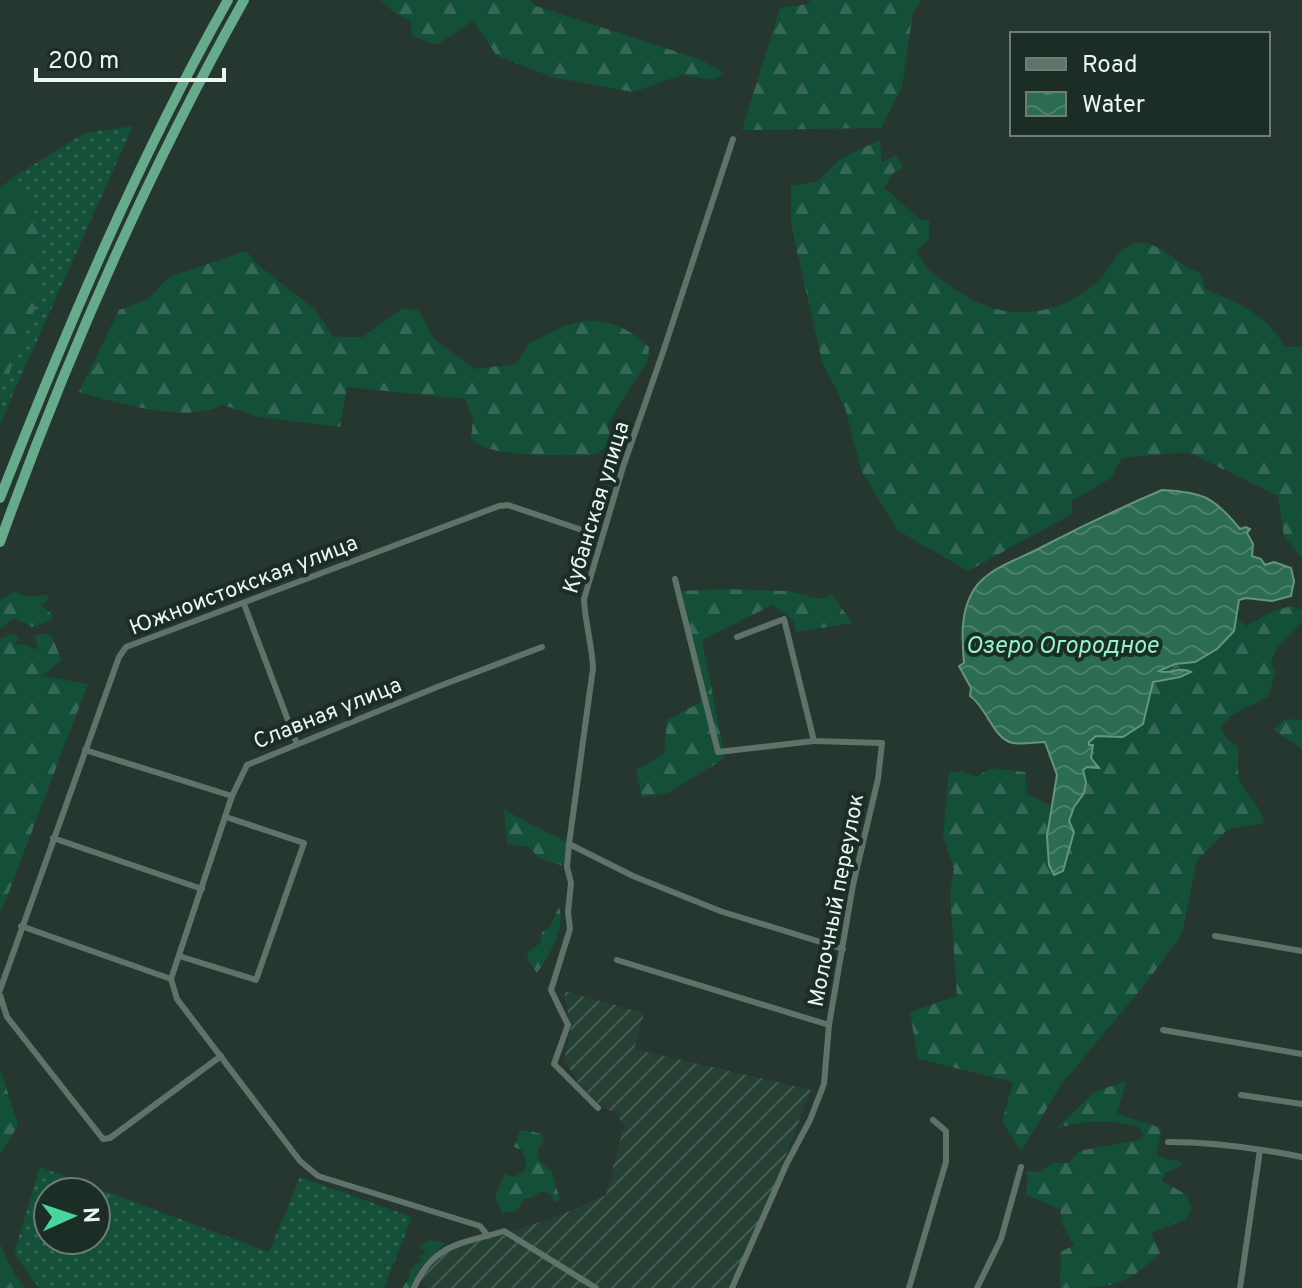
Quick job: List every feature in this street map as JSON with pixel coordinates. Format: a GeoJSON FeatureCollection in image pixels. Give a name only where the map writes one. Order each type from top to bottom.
{"type":"FeatureCollection","features":[{"type":"Feature","properties":{"kind":"highway"},"geometry":{"type":"LineString","coordinates":[[0,498],[56,358],[117,221],[228,0]]}},
{"type":"Feature","properties":{"kind":"highway"},"geometry":{"type":"LineString","coordinates":[[0,542],[95,300],[181,118],[244,0]]}},
{"type":"Feature","properties":{"kind":"street","name":"Кубанская улица"},"geometry":{"type":"LineString","coordinates":[[598,1108],[554,1064],[568,1025],[551,990],[570,929],[569,844],[593,668],[584,599],[623,467],[733,139]]}},
{"type":"Feature","properties":{"kind":"street","name":"Южноистокская улица"},"geometry":{"type":"LineString","coordinates":[[221,1056],[105,1139],[99,1137],[7,1017],[0,993],[21,926],[123,649],[499,506],[508,505],[582,530]]}},
{"type":"Feature","properties":{"kind":"street"},"geometry":{"type":"LineString","coordinates":[[675,579],[718,752],[814,741],[784,619],[737,637]]}},
{"type":"Feature","properties":{"kind":"street"},"geometry":{"type":"LineString","coordinates":[[244,604],[297,744]]}},
{"type":"Feature","properties":{"kind":"street","name":"Славная улица"},"geometry":{"type":"LineString","coordinates":[[171,979],[232,796],[247,765],[542,647]]}},
{"type":"Feature","properties":{"kind":"street","name":"Молочный переулок"},"geometry":{"type":"LineString","coordinates":[[732,1288],[824,1084],[829,1025],[853,885],[878,779],[882,743],[814,741]]}},
{"type":"Feature","properties":{"kind":"street"},"geometry":{"type":"LineString","coordinates":[[85,750],[232,796]]}},
{"type":"Feature","properties":{"kind":"street"},"geometry":{"type":"LineString","coordinates":[[179,956],[256,980],[304,843],[226,817]]}},
{"type":"Feature","properties":{"kind":"street"},"geometry":{"type":"LineString","coordinates":[[53,838],[202,889]]}},
{"type":"Feature","properties":{"kind":"street"},"geometry":{"type":"LineString","coordinates":[[569,844],[633,876],[720,911],[843,949]]}},
{"type":"Feature","properties":{"kind":"street"},"geometry":{"type":"LineString","coordinates":[[21,926],[171,979],[177,999],[300,1161],[318,1176],[480,1226],[488,1236]]}},
{"type":"Feature","properties":{"kind":"street"},"geometry":{"type":"LineString","coordinates":[[1215,936],[1302,951]]}},
{"type":"Feature","properties":{"kind":"street"},"geometry":{"type":"LineString","coordinates":[[617,960],[829,1025]]}},
{"type":"Feature","properties":{"kind":"street"},"geometry":{"type":"LineString","coordinates":[[1163,1030],[1302,1054]]}},
{"type":"Feature","properties":{"kind":"street"},"geometry":{"type":"LineString","coordinates":[[1241,1095],[1302,1104]]}},
{"type":"Feature","properties":{"kind":"street"},"geometry":{"type":"LineString","coordinates":[[909,1288],[946,1162],[946,1131],[933,1120]]}},
{"type":"Feature","properties":{"kind":"street"},"geometry":{"type":"LineString","coordinates":[[1168,1142],[1206,1142],[1302,1157]]}},
{"type":"Feature","properties":{"kind":"street"},"geometry":{"type":"LineString","coordinates":[[1240,1288],[1260,1150]]}},
{"type":"Feature","properties":{"kind":"street"},"geometry":{"type":"LineString","coordinates":[[977,1288],[1001,1239],[1021,1167]]}},
{"type":"Feature","properties":{"kind":"street"},"geometry":{"type":"LineString","coordinates":[[414,1288],[422,1269],[443,1249],[504,1231],[596,1288]]}},
{"type":"Feature","properties":{"kind":"shaded area"},"geometry":{"type":"Polygon","coordinates":[[[564,991],[644,1013],[634,1049],[811,1090],[730,1288],[427,1288],[421,1279],[431,1261],[451,1247],[504,1234],[606,1195],[624,1125],[616,1113],[603,1108],[578,1082],[564,1060],[571,1029],[564,991]]]}},
{"type":"Feature","properties":{"kind":"green space"},"geometry":{"type":"Polygon","coordinates":[[[380,0],[530,0],[536,6],[699,59],[724,73],[714,80],[682,75],[633,92],[552,77],[497,56],[473,21],[437,45],[412,36],[411,21],[380,0]]]}},
{"type":"Feature","properties":{"kind":"green space"},"geometry":{"type":"Polygon","coordinates":[[[810,0],[922,0],[913,12],[902,87],[881,128],[742,130],[780,8],[808,4],[810,0]]]}},
{"type":"Feature","properties":{"kind":"green space"},"geometry":{"type":"Polygon","coordinates":[[[133,126],[0,424],[0,374],[9,374],[40,223],[15,176],[85,133],[133,126]]]}},
{"type":"Feature","properties":{"kind":"green space"},"geometry":{"type":"Polygon","coordinates":[[[880,140],[882,162],[896,155],[903,167],[892,174],[885,188],[920,220],[929,220],[929,240],[917,250],[924,264],[977,302],[995,309],[1032,312],[1068,302],[1100,279],[1126,247],[1149,244],[1200,272],[1206,290],[1252,311],[1270,326],[1285,347],[1302,347],[1302,558],[1284,536],[1278,496],[1188,452],[1122,458],[1111,478],[1072,501],[1072,514],[968,571],[897,530],[861,470],[845,407],[822,362],[791,225],[791,186],[818,181],[840,159],[880,140]]]}},
{"type":"Feature","properties":{"kind":"green space"},"geometry":{"type":"Polygon","coordinates":[[[15,176],[40,223],[38,300],[9,374],[0,374],[0,188],[15,176]]]}},
{"type":"Feature","properties":{"kind":"green space"},"geometry":{"type":"Polygon","coordinates":[[[246,251],[259,266],[315,309],[333,337],[363,337],[403,308],[418,310],[435,340],[475,369],[516,364],[530,343],[562,327],[601,321],[625,329],[637,337],[649,347],[648,360],[607,425],[612,441],[597,454],[587,455],[507,452],[479,445],[471,438],[473,419],[465,399],[347,387],[340,427],[259,417],[223,405],[191,413],[152,410],[79,392],[119,310],[148,299],[169,277],[246,251]]]}},
{"type":"Feature","properties":{"kind":"green space"},"geometry":{"type":"Polygon","coordinates":[[[15,591],[25,596],[46,595],[50,598],[42,605],[53,616],[51,621],[32,627],[14,618],[0,629],[0,600],[15,591]]]}},
{"type":"Feature","properties":{"kind":"green space"},"geometry":{"type":"Polygon","coordinates":[[[682,591],[788,591],[821,599],[832,594],[852,623],[796,632],[793,620],[772,605],[702,640],[725,758],[668,793],[642,797],[636,770],[664,754],[667,720],[701,702],[682,591]]]}},
{"type":"Feature","properties":{"kind":"green space"},"geometry":{"type":"Polygon","coordinates":[[[1291,606],[1302,610],[1302,622],[1277,648],[1271,661],[1275,673],[1268,697],[1233,714],[1221,727],[1227,739],[1238,746],[1239,778],[1264,823],[1227,830],[1197,861],[1182,934],[1146,983],[1060,1086],[1021,1152],[1002,1121],[1013,1082],[918,1059],[910,1012],[957,996],[950,892],[954,869],[943,836],[949,772],[961,771],[976,777],[991,768],[1025,772],[1027,794],[1050,805],[1047,836],[1055,875],[1063,870],[1073,832],[1069,821],[1084,793],[1083,770],[1087,767],[1098,768],[1091,758],[1089,742],[1096,736],[1122,736],[1143,724],[1153,682],[1180,677],[1178,668],[1159,671],[1175,664],[1195,662],[1234,631],[1236,617],[1246,626],[1271,612],[1291,606]]]}},
{"type":"Feature","properties":{"kind":"green space"},"geometry":{"type":"Polygon","coordinates":[[[47,633],[53,638],[61,660],[43,676],[88,684],[0,915],[0,638],[13,634],[19,638],[14,645],[24,644],[36,650],[38,646],[34,636],[47,633]]]}},
{"type":"Feature","properties":{"kind":"green space"},"geometry":{"type":"Polygon","coordinates":[[[1285,719],[1302,720],[1302,749],[1274,730],[1285,719]]]}},
{"type":"Feature","properties":{"kind":"green space"},"geometry":{"type":"Polygon","coordinates":[[[504,809],[569,844],[567,867],[539,858],[529,847],[507,844],[504,809]]]}},
{"type":"Feature","properties":{"kind":"green space"},"geometry":{"type":"Polygon","coordinates":[[[559,907],[558,933],[537,973],[527,958],[528,952],[540,943],[542,932],[550,927],[559,907]]]}},
{"type":"Feature","properties":{"kind":"green space"},"geometry":{"type":"Polygon","coordinates":[[[0,1068],[18,1125],[0,1155],[0,1068]]]}},
{"type":"Feature","properties":{"kind":"green space"},"geometry":{"type":"Polygon","coordinates":[[[1126,1081],[1117,1114],[1161,1128],[1157,1156],[1175,1159],[1183,1165],[1165,1173],[1162,1181],[1187,1195],[1192,1208],[1186,1220],[1151,1233],[1160,1253],[1136,1273],[1115,1284],[1060,1288],[1061,1252],[1074,1245],[1062,1224],[1060,1209],[1026,1195],[1028,1171],[1040,1172],[1052,1163],[1069,1163],[1079,1151],[1139,1140],[1143,1136],[1139,1127],[1118,1123],[1087,1122],[1056,1129],[1094,1092],[1126,1081]]]}},
{"type":"Feature","properties":{"kind":"green space"},"geometry":{"type":"Polygon","coordinates":[[[520,1131],[541,1134],[544,1139],[537,1152],[539,1160],[552,1172],[560,1200],[555,1202],[550,1194],[542,1191],[524,1199],[516,1212],[502,1213],[495,1198],[504,1174],[514,1177],[525,1170],[522,1150],[514,1147],[520,1131]]]}},
{"type":"Feature","properties":{"kind":"green space"},"geometry":{"type":"Polygon","coordinates":[[[40,1167],[64,1176],[37,1176],[40,1167]]]}},
{"type":"Feature","properties":{"kind":"green space"},"geometry":{"type":"Polygon","coordinates":[[[300,1177],[412,1217],[384,1288],[39,1288],[14,1253],[32,1193],[32,1256],[112,1256],[112,1194],[269,1252],[300,1177]]]}},
{"type":"Feature","properties":{"kind":"green space"},"geometry":{"type":"Polygon","coordinates":[[[429,1240],[445,1243],[420,1268],[411,1288],[402,1288],[410,1277],[409,1270],[415,1267],[415,1261],[418,1264],[422,1260],[418,1257],[425,1254],[419,1248],[429,1240]]]}},
{"type":"Feature","properties":{"kind":"green space"},"geometry":{"type":"Polygon","coordinates":[[[0,1244],[15,1275],[25,1288],[0,1288],[0,1244]]]}},
{"type":"Feature","properties":{"kind":"water","name":"Озеро Огородное"},"geometry":{"type":"Polygon","coordinates":[[[1162,490],[1188,492],[1207,498],[1240,529],[1250,529],[1247,533],[1253,544],[1252,556],[1261,559],[1265,565],[1274,562],[1291,568],[1294,581],[1291,596],[1272,601],[1239,600],[1234,631],[1217,649],[1195,662],[1175,664],[1159,671],[1191,672],[1153,682],[1143,724],[1123,737],[1096,736],[1089,742],[1093,745],[1091,758],[1099,768],[1087,767],[1083,770],[1086,782],[1084,793],[1069,821],[1074,832],[1063,871],[1054,875],[1049,865],[1047,836],[1057,775],[1045,742],[1017,744],[1006,740],[970,696],[971,688],[959,666],[964,663],[966,608],[979,583],[995,570],[1162,490]]]}}]}
